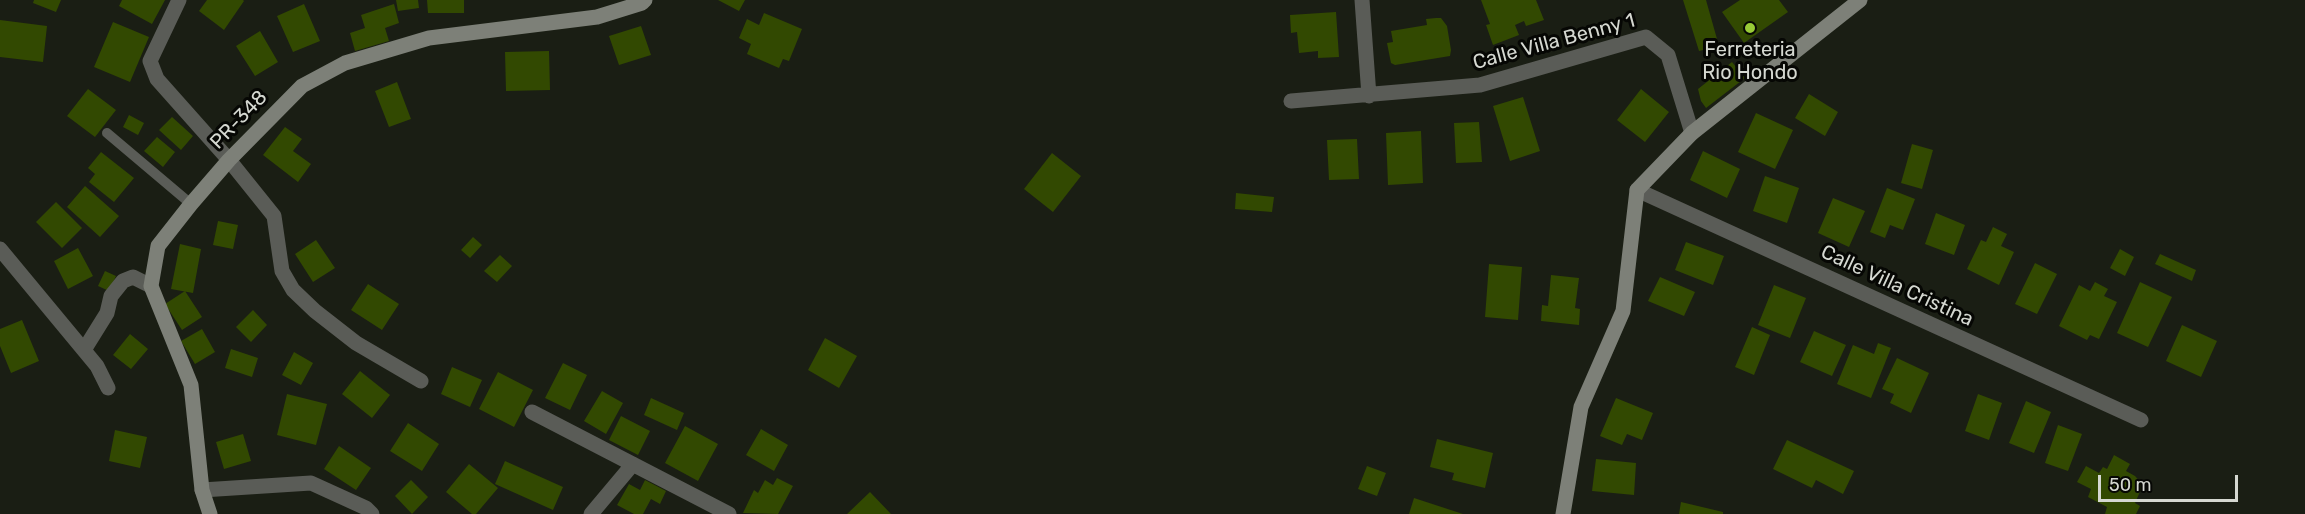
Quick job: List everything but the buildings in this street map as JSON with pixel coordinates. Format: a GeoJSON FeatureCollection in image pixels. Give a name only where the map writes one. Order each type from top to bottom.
{"type":"FeatureCollection","features":[{"type":"Feature","properties":{"kind":"street"},"geometry":{"type":"LineString","coordinates":[[179,0],[150,61],[157,79],[229,160],[274,216],[282,271],[293,290],[315,312],[356,343],[421,381]]}},
{"type":"Feature","properties":{"kind":"street","name":"PR-348"},"geometry":{"type":"LineString","coordinates":[[152,286],[158,246],[229,160],[302,86],[345,63],[429,38],[597,17],[642,3],[645,0]]}},
{"type":"Feature","properties":{"kind":"street"},"geometry":{"type":"LineString","coordinates":[[1362,0],[1369,96]]}},
{"type":"Feature","properties":{"kind":"street"},"geometry":{"type":"LineString","coordinates":[[1563,514],[1581,407],[1623,310],[1637,190],[1692,133],[1860,0]]}},
{"type":"Feature","properties":{"kind":"street","name":"Calle Villa Benny 1"},"geometry":{"type":"LineString","coordinates":[[1291,101],[1480,85],[1646,37],[1668,55],[1692,133]]}},
{"type":"Feature","properties":{"kind":"street","name":"Calle Villa Cristina"},"geometry":{"type":"LineString","coordinates":[[1637,190],[2141,420]]}},
{"type":"Feature","properties":{"kind":"street"},"geometry":{"type":"LineString","coordinates":[[0,249],[97,366],[108,388]]}},
{"type":"Feature","properties":{"kind":"street"},"geometry":{"type":"LineString","coordinates":[[84,350],[107,313],[111,296],[123,282],[133,277],[152,286],[191,385],[202,490],[210,514]]}},
{"type":"Feature","properties":{"kind":"street"},"geometry":{"type":"LineString","coordinates":[[532,412],[729,514]]}},
{"type":"Feature","properties":{"kind":"street"},"geometry":{"type":"LineString","coordinates":[[591,514],[633,464]]}},
{"type":"Feature","properties":{"kind":"street"},"geometry":{"type":"LineString","coordinates":[[202,490],[311,483],[366,508],[372,514]]}},
{"type":"Feature","properties":{"kind":"lane"},"geometry":{"type":"LineString","coordinates":[[107,133],[191,204]]}},
{"type":"Feature","properties":{"kind":"place","name":"Ferreteria Rio Hondo"},"geometry":{"type":"Point","coordinates":[1750,28]}}]}
